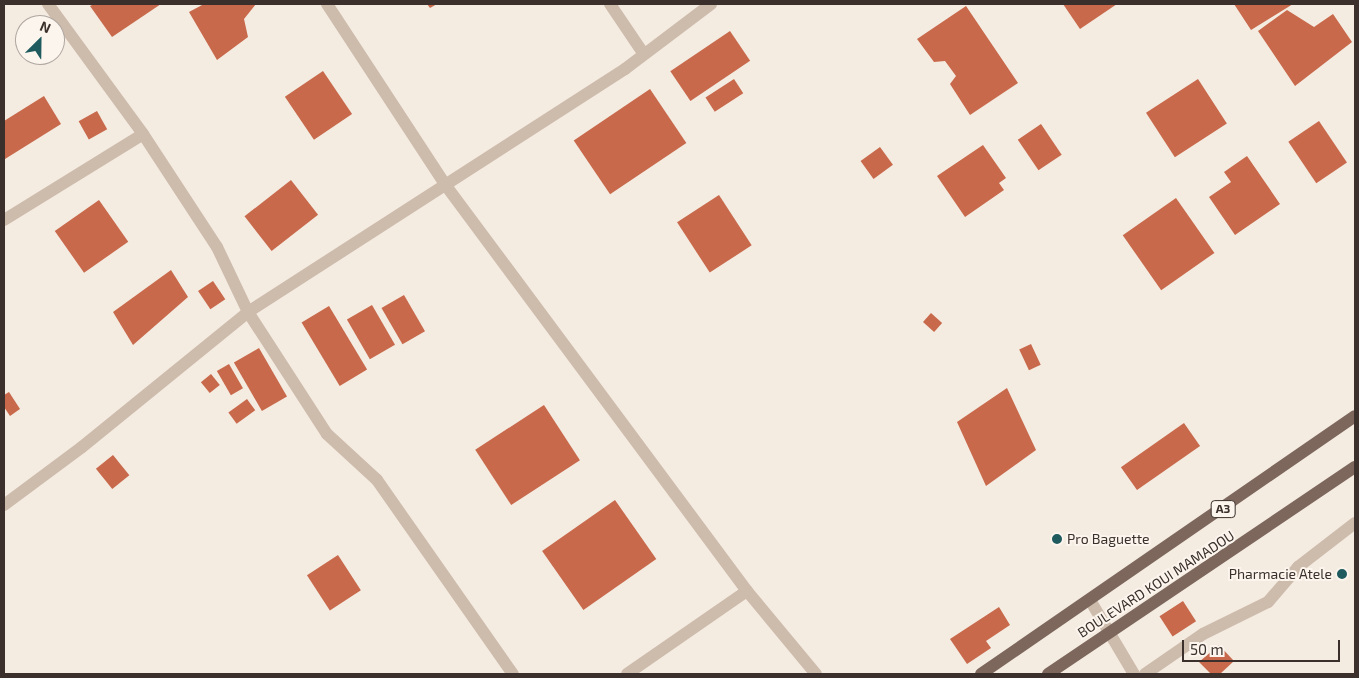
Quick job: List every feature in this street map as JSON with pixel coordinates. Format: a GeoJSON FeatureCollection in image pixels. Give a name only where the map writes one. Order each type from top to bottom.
{"type":"FeatureCollection","features":[{"type":"Feature","properties":{"kind":"main road","name":"BOULEVARD KOUI MAMADOU"},"geometry":{"type":"LineString","coordinates":[[981,674],[1355,416]]}},
{"type":"Feature","properties":{"kind":"main road","name":"BOULEVARD KOUI MAMADOU"},"geometry":{"type":"LineString","coordinates":[[1048,674],[1355,467]]}},
{"type":"Feature","properties":{"kind":"street"},"geometry":{"type":"LineString","coordinates":[[48,4],[143,134],[217,247],[248,312],[327,434],[378,480],[513,674]]}},
{"type":"Feature","properties":{"kind":"street"},"geometry":{"type":"LineString","coordinates":[[327,4],[444,183],[747,591],[816,674]]}},
{"type":"Feature","properties":{"kind":"street"},"geometry":{"type":"LineString","coordinates":[[610,4],[643,53]]}},
{"type":"Feature","properties":{"kind":"street"},"geometry":{"type":"LineString","coordinates":[[4,505],[82,447],[248,312],[444,183],[625,69],[643,53],[711,4]]}},
{"type":"Feature","properties":{"kind":"street"},"geometry":{"type":"LineString","coordinates":[[4,220],[143,134]]}},
{"type":"Feature","properties":{"kind":"street"},"geometry":{"type":"LineString","coordinates":[[1145,674],[1203,634],[1268,602],[1298,567],[1355,523]]}},
{"type":"Feature","properties":{"kind":"street"},"geometry":{"type":"LineString","coordinates":[[627,674],[747,591]]}},
{"type":"Feature","properties":{"kind":"street"},"geometry":{"type":"LineString","coordinates":[[1090,600],[1134,674]]}},
{"type":"Feature","properties":{"kind":"building"},"geometry":{"type":"Polygon","coordinates":[[[94,4],[161,4],[112,37],[90,6],[94,4]]]}},
{"type":"Feature","properties":{"kind":"building"},"geometry":{"type":"Polygon","coordinates":[[[204,4],[256,4],[244,19],[248,37],[217,60],[189,12],[204,4]]]}},
{"type":"Feature","properties":{"kind":"building"},"geometry":{"type":"Polygon","coordinates":[[[427,4],[437,4],[430,8],[427,4]]]}},
{"type":"Feature","properties":{"kind":"building"},"geometry":{"type":"Polygon","coordinates":[[[1063,4],[1117,4],[1080,29],[1063,4]]]}},
{"type":"Feature","properties":{"kind":"building"},"geometry":{"type":"Polygon","coordinates":[[[1234,4],[1293,4],[1251,30],[1234,4]]]}},
{"type":"Feature","properties":{"kind":"building"},"geometry":{"type":"Polygon","coordinates":[[[966,6],[1018,83],[970,115],[950,84],[956,76],[945,61],[934,62],[917,39],[966,6]]]}},
{"type":"Feature","properties":{"kind":"building"},"geometry":{"type":"Polygon","coordinates":[[[1287,10],[1314,27],[1333,14],[1352,42],[1295,86],[1258,31],[1287,10]]]}},
{"type":"Feature","properties":{"kind":"building"},"geometry":{"type":"Polygon","coordinates":[[[730,31],[750,61],[690,101],[670,71],[730,31]]]}},
{"type":"Feature","properties":{"kind":"building"},"geometry":{"type":"Polygon","coordinates":[[[323,71],[352,114],[314,140],[285,97],[323,71]]]}},
{"type":"Feature","properties":{"kind":"building"},"geometry":{"type":"Polygon","coordinates":[[[734,79],[743,93],[715,112],[705,98],[734,79]]]}},
{"type":"Feature","properties":{"kind":"building"},"geometry":{"type":"Polygon","coordinates":[[[1198,79],[1227,123],[1175,157],[1146,113],[1198,79]]]}},
{"type":"Feature","properties":{"kind":"building"},"geometry":{"type":"Polygon","coordinates":[[[650,89],[686,143],[610,194],[574,140],[650,89]]]}},
{"type":"Feature","properties":{"kind":"building"},"geometry":{"type":"Polygon","coordinates":[[[44,96],[61,124],[5,159],[4,121],[44,96]]]}},
{"type":"Feature","properties":{"kind":"building"},"geometry":{"type":"Polygon","coordinates":[[[97,111],[107,129],[89,140],[79,121],[97,111]]]}},
{"type":"Feature","properties":{"kind":"building"},"geometry":{"type":"Polygon","coordinates":[[[1319,121],[1347,162],[1316,183],[1288,142],[1319,121]]]}},
{"type":"Feature","properties":{"kind":"building"},"geometry":{"type":"Polygon","coordinates":[[[1041,124],[1062,155],[1038,170],[1018,140],[1041,124]]]}},
{"type":"Feature","properties":{"kind":"building"},"geometry":{"type":"Polygon","coordinates":[[[983,145],[1006,178],[999,183],[1004,190],[965,217],[937,176],[983,145]]]}},
{"type":"Feature","properties":{"kind":"building"},"geometry":{"type":"Polygon","coordinates":[[[880,147],[893,165],[874,179],[861,161],[880,147]]]}},
{"type":"Feature","properties":{"kind":"building"},"geometry":{"type":"Polygon","coordinates":[[[1247,156],[1280,204],[1235,235],[1209,197],[1231,182],[1224,172],[1247,156]]]}},
{"type":"Feature","properties":{"kind":"building"},"geometry":{"type":"Polygon","coordinates":[[[291,180],[318,215],[272,251],[245,216],[291,180]]]}},
{"type":"Feature","properties":{"kind":"building"},"geometry":{"type":"Polygon","coordinates":[[[719,195],[752,245],[710,273],[677,222],[719,195]]]}},
{"type":"Feature","properties":{"kind":"building"},"geometry":{"type":"Polygon","coordinates":[[[1176,198],[1214,253],[1161,290],[1123,235],[1176,198]]]}},
{"type":"Feature","properties":{"kind":"building"},"geometry":{"type":"Polygon","coordinates":[[[99,200],[128,242],[84,273],[55,231],[99,200]]]}},
{"type":"Feature","properties":{"kind":"building"},"geometry":{"type":"Polygon","coordinates":[[[171,270],[188,297],[133,345],[113,312],[171,270]]]}},
{"type":"Feature","properties":{"kind":"building"},"geometry":{"type":"Polygon","coordinates":[[[213,281],[225,299],[210,309],[198,291],[213,281]]]}},
{"type":"Feature","properties":{"kind":"building"},"geometry":{"type":"Polygon","coordinates":[[[404,295],[425,331],[402,344],[381,308],[404,295]]]}},
{"type":"Feature","properties":{"kind":"building"},"geometry":{"type":"Polygon","coordinates":[[[372,305],[395,345],[370,359],[347,320],[372,305]]]}},
{"type":"Feature","properties":{"kind":"building"},"geometry":{"type":"Polygon","coordinates":[[[329,306],[367,369],[340,386],[302,322],[329,306]]]}},
{"type":"Feature","properties":{"kind":"building"},"geometry":{"type":"Polygon","coordinates":[[[931,313],[942,323],[934,332],[923,322],[931,313]]]}},
{"type":"Feature","properties":{"kind":"building"},"geometry":{"type":"Polygon","coordinates":[[[1031,344],[1041,365],[1029,370],[1019,349],[1031,344]]]}},
{"type":"Feature","properties":{"kind":"building"},"geometry":{"type":"Polygon","coordinates":[[[259,348],[287,396],[262,411],[234,362],[259,348]]]}},
{"type":"Feature","properties":{"kind":"building"},"geometry":{"type":"Polygon","coordinates":[[[229,364],[243,388],[231,395],[217,371],[229,364]]]}},
{"type":"Feature","properties":{"kind":"building"},"geometry":{"type":"Polygon","coordinates":[[[211,374],[220,385],[210,393],[201,382],[211,374]]]}},
{"type":"Feature","properties":{"kind":"building"},"geometry":{"type":"Polygon","coordinates":[[[1007,388],[1036,450],[986,486],[957,422],[1007,388]]]}},
{"type":"Feature","properties":{"kind":"building"},"geometry":{"type":"Polygon","coordinates":[[[9,392],[20,409],[10,416],[4,407],[4,395],[9,392]]]}},
{"type":"Feature","properties":{"kind":"building"},"geometry":{"type":"Polygon","coordinates":[[[247,399],[255,410],[237,424],[228,413],[247,399]]]}},
{"type":"Feature","properties":{"kind":"building"},"geometry":{"type":"Polygon","coordinates":[[[544,405],[580,460],[511,505],[475,450],[544,405]]]}},
{"type":"Feature","properties":{"kind":"building"},"geometry":{"type":"Polygon","coordinates":[[[1184,423],[1200,446],[1137,490],[1121,467],[1184,423]]]}},
{"type":"Feature","properties":{"kind":"building"},"geometry":{"type":"Polygon","coordinates":[[[113,455],[129,475],[112,489],[96,469],[113,455]]]}},
{"type":"Feature","properties":{"kind":"building"},"geometry":{"type":"Polygon","coordinates":[[[615,500],[656,559],[583,610],[542,551],[615,500]]]}},
{"type":"Feature","properties":{"kind":"building"},"geometry":{"type":"Polygon","coordinates":[[[338,555],[361,590],[330,610],[307,575],[338,555]]]}},
{"type":"Feature","properties":{"kind":"building"},"geometry":{"type":"Polygon","coordinates":[[[1183,601],[1196,621],[1173,636],[1160,616],[1183,601]]]}},
{"type":"Feature","properties":{"kind":"building"},"geometry":{"type":"Polygon","coordinates":[[[999,607],[1010,625],[986,641],[991,648],[967,664],[950,639],[999,607]]]}},
{"type":"Feature","properties":{"kind":"building"},"geometry":{"type":"Polygon","coordinates":[[[1219,645],[1234,661],[1220,674],[1211,674],[1199,662],[1219,645]]]}},
{"type":"Feature","properties":{"kind":"place","name":"Pro Baguette"},"geometry":{"type":"Point","coordinates":[1057,539]}},
{"type":"Feature","properties":{"kind":"place","name":"Pharmacie Atele"},"geometry":{"type":"Point","coordinates":[1342,574]}}]}
